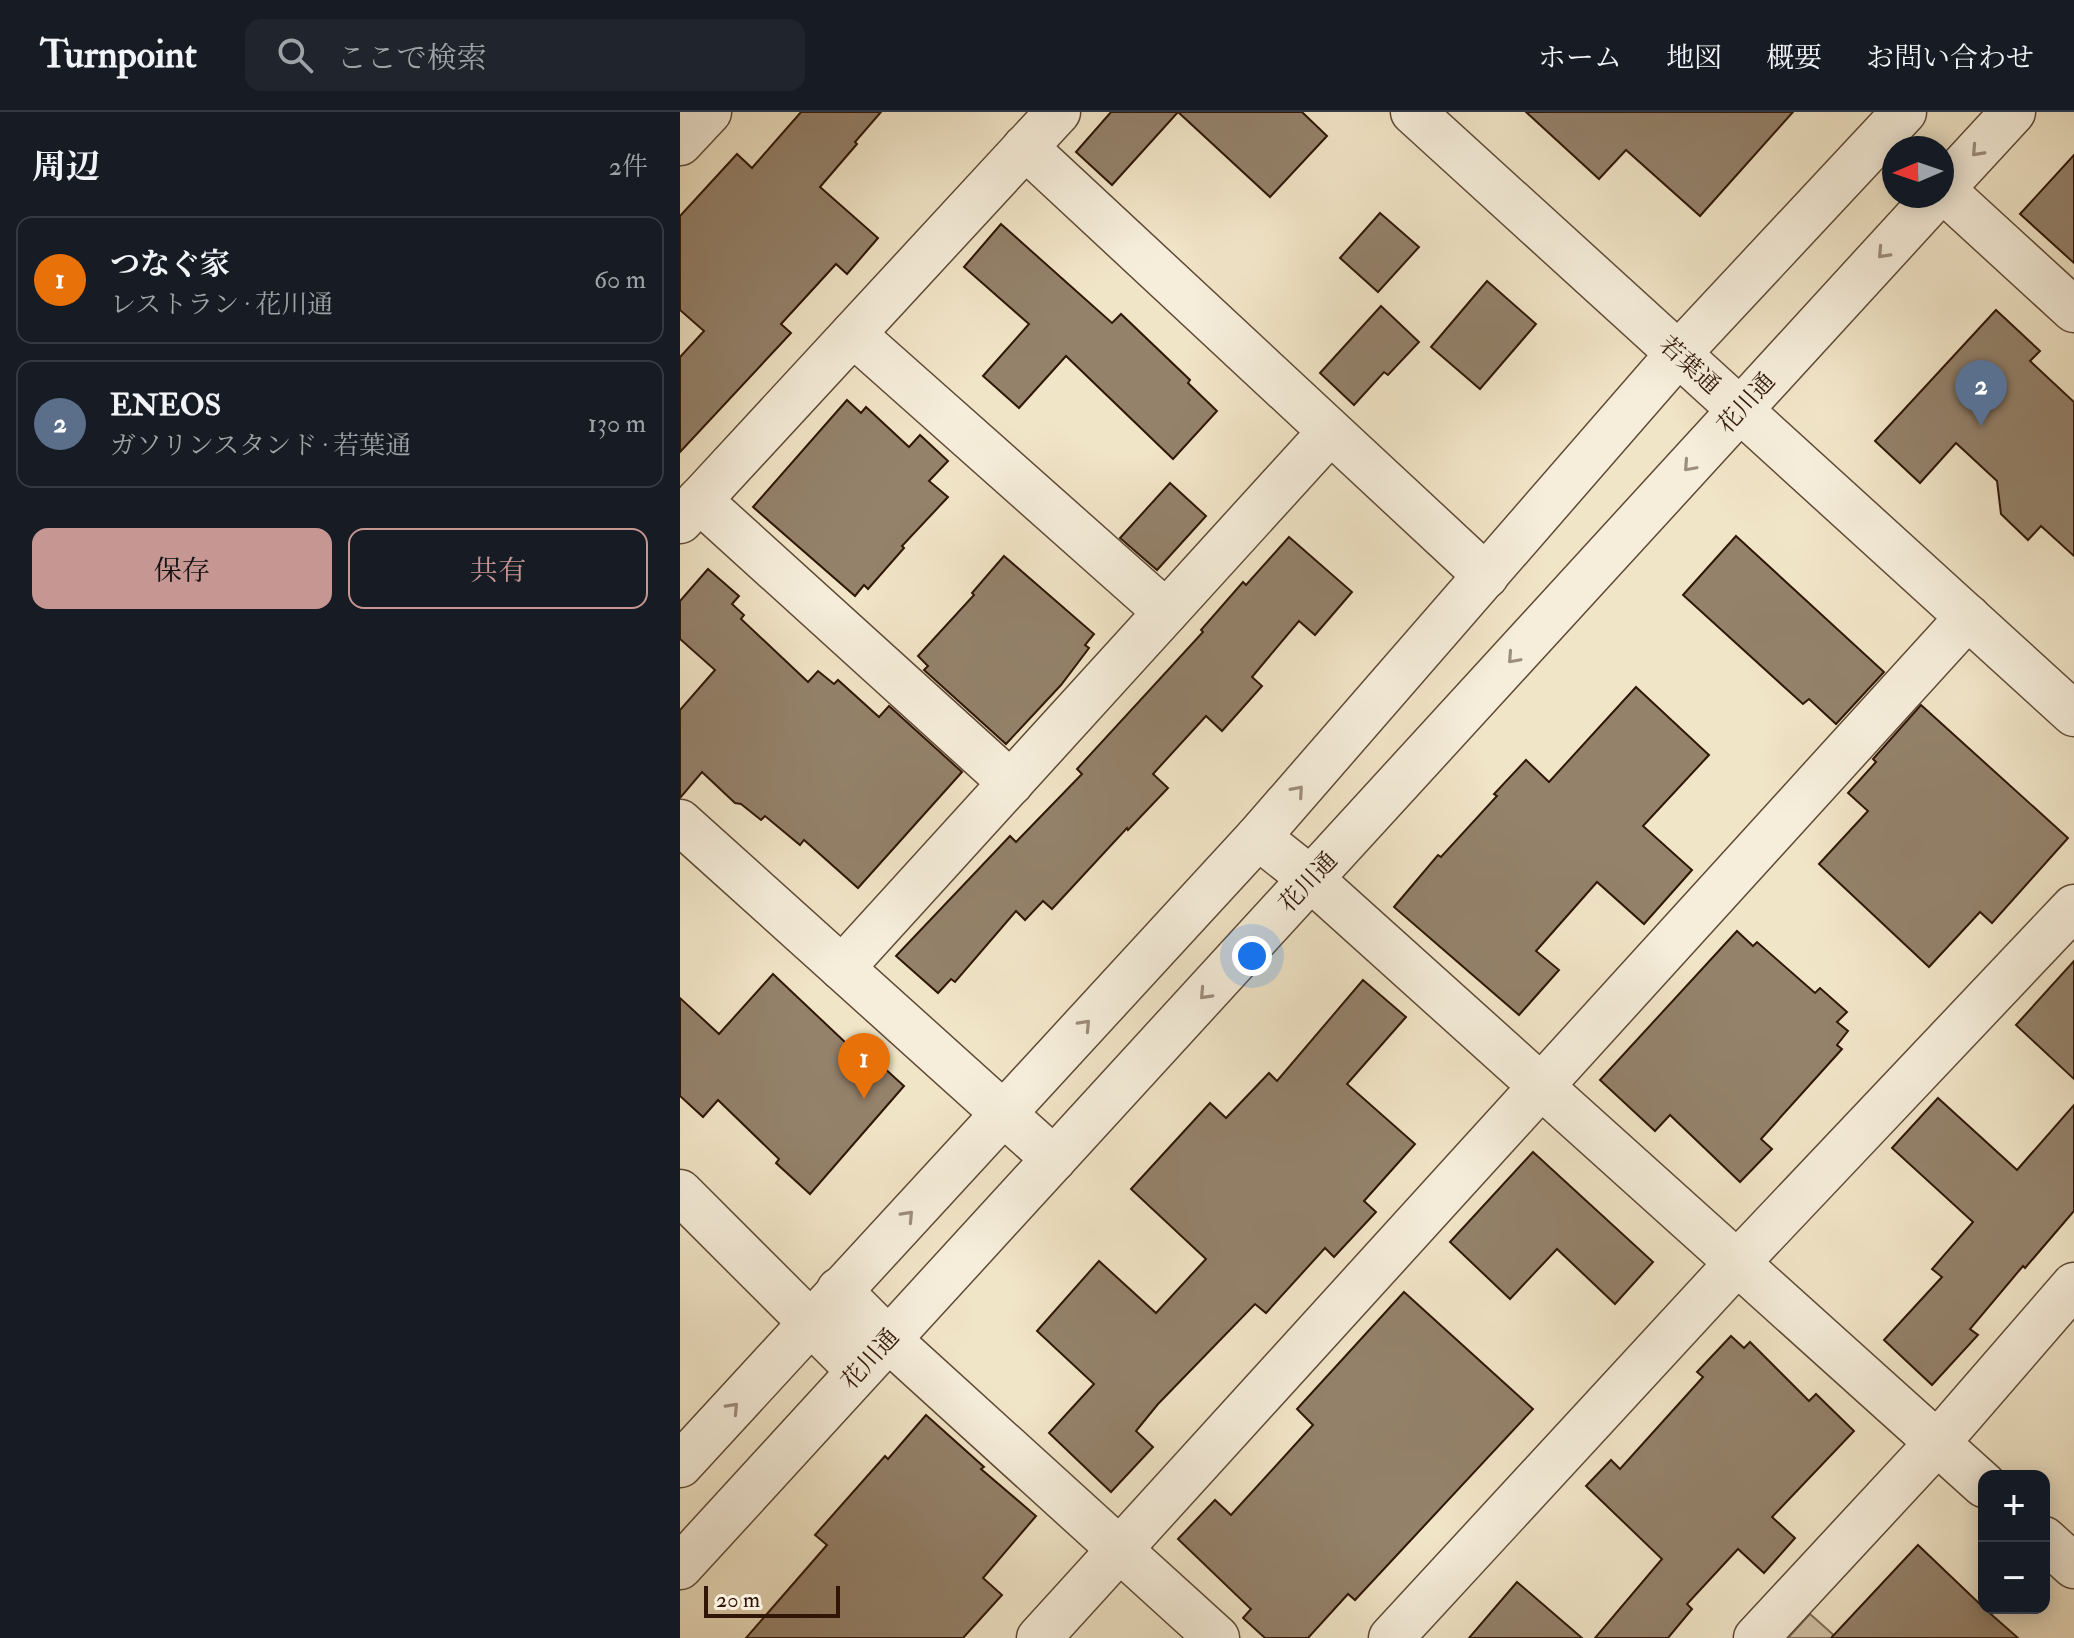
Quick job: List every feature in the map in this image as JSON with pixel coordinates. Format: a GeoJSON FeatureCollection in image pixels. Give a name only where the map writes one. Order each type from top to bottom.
{"type":"FeatureCollection","features":[{"type":"Feature","properties":{"kind":"street"},"geometry":{"type":"LineString","coordinates":[[680,143],[709,112]]}},
{"type":"Feature","properties":{"kind":"street"},"geometry":{"type":"LineString","coordinates":[[1011,783],[690,511],[1058,112]]}},
{"type":"Feature","properties":{"kind":"street","name":"若葉通"},"geometry":{"type":"LineString","coordinates":[[1413,112],[2074,714]]}},
{"type":"Feature","properties":{"kind":"street"},"geometry":{"type":"LineString","coordinates":[[1954,176],[2013,112]]}},
{"type":"Feature","properties":{"kind":"street"},"geometry":{"type":"LineString","coordinates":[[680,1465],[1258,837],[1678,354],[1885,127]]}},
{"type":"Feature","properties":{"kind":"street"},"geometry":{"type":"LineString","coordinates":[[1025,147],[1486,576]]}},
{"type":"Feature","properties":{"kind":"street"},"geometry":{"type":"LineString","coordinates":[[1954,200],[2074,310]]}},
{"type":"Feature","properties":{"kind":"street","name":"花川通"},"geometry":{"type":"LineString","coordinates":[[680,1567],[1925,208]]}},
{"type":"Feature","properties":{"kind":"street"},"geometry":{"type":"LineString","coordinates":[[853,334],[1166,612]]}},
{"type":"Feature","properties":{"kind":"street"},"geometry":{"type":"LineString","coordinates":[[842,968],[1330,432]]}},
{"type":"Feature","properties":{"kind":"street"},"geometry":{"type":"LineString","coordinates":[[1039,1638],[1968,617]]}},
{"type":"Feature","properties":{"kind":"street"},"geometry":{"type":"LineString","coordinates":[[680,822],[1054,1159]]}},
{"type":"Feature","properties":{"kind":"street"},"geometry":{"type":"LineString","coordinates":[[1258,837],[1311,879],[1978,1480]]}},
{"type":"Feature","properties":{"kind":"street"},"geometry":{"type":"LineString","coordinates":[[1391,1638],[1737,1263],[2074,907]]}},
{"type":"Feature","properties":{"kind":"street"},"geometry":{"type":"LineString","coordinates":[[680,1192],[825,1306],[888,1339],[1217,1638]]}},
{"type":"Feature","properties":{"kind":"street"},"geometry":{"type":"LineString","coordinates":[[1756,1638],[1937,1443],[2074,1285]]}},
{"type":"Feature","properties":{"kind":"street"},"geometry":{"type":"LineString","coordinates":[[825,1306],[859,1371]]}},
{"type":"Feature","properties":{"kind":"street"},"geometry":{"type":"LineString","coordinates":[[2047,1542],[2074,1566]]}},
{"type":"Feature","properties":{"kind":"shaded area"},"geometry":{"type":"Polygon","coordinates":[[[1810,1614],[1837,1638],[1788,1638],[1810,1614]]]}},
{"type":"Feature","properties":{"kind":"building"},"geometry":{"type":"Polygon","coordinates":[[[801,112],[881,112],[820,187],[878,238],[847,274],[836,264],[781,324],[791,333],[680,452],[680,357],[704,331],[680,310],[680,216],[737,154],[752,168],[801,112]]]}},
{"type":"Feature","properties":{"kind":"building"},"geometry":{"type":"Polygon","coordinates":[[[1111,112],[1178,112],[1112,185],[1076,152],[1111,112]]]}},
{"type":"Feature","properties":{"kind":"building"},"geometry":{"type":"Polygon","coordinates":[[[1178,112],[1302,112],[1327,136],[1270,197],[1178,112]]]}},
{"type":"Feature","properties":{"kind":"building"},"geometry":{"type":"Polygon","coordinates":[[[1526,112],[1793,112],[1700,216],[1626,150],[1599,179],[1526,112]]]}},
{"type":"Feature","properties":{"kind":"building"},"geometry":{"type":"Polygon","coordinates":[[[2074,155],[2074,263],[2020,214],[2074,155]]]}},
{"type":"Feature","properties":{"kind":"building"},"geometry":{"type":"Polygon","coordinates":[[[1380,213],[1419,247],[1378,292],[1340,258],[1380,213]]]}},
{"type":"Feature","properties":{"kind":"building"},"geometry":{"type":"Polygon","coordinates":[[[1001,224],[1112,323],[1121,314],[1190,380],[1188,383],[1217,411],[1173,459],[1066,356],[1019,408],[983,376],[1029,324],[964,267],[1001,224]]]}},
{"type":"Feature","properties":{"kind":"building"},"geometry":{"type":"Polygon","coordinates":[[[1487,281],[1536,324],[1480,389],[1431,347],[1487,281]]]}},
{"type":"Feature","properties":{"kind":"building"},"geometry":{"type":"Polygon","coordinates":[[[1381,306],[1419,342],[1388,375],[1384,372],[1354,405],[1320,373],[1381,306]]]}},
{"type":"Feature","properties":{"kind":"building"},"geometry":{"type":"Polygon","coordinates":[[[1996,310],[2040,351],[2030,361],[2074,402],[2074,556],[2041,526],[2028,540],[2001,514],[1997,481],[1956,443],[1920,483],[1875,441],[1996,310]]]}},
{"type":"Feature","properties":{"kind":"building"},"geometry":{"type":"Polygon","coordinates":[[[847,400],[861,413],[866,407],[909,447],[920,435],[948,461],[929,481],[948,497],[902,546],[904,548],[868,589],[864,585],[855,596],[753,507],[847,400]]]}},
{"type":"Feature","properties":{"kind":"building"},"geometry":{"type":"Polygon","coordinates":[[[1170,483],[1206,516],[1157,570],[1120,538],[1170,483]]]}},
{"type":"Feature","properties":{"kind":"building"},"geometry":{"type":"Polygon","coordinates":[[[1736,536],[1884,672],[1836,724],[1809,699],[1803,704],[1683,595],[1736,536]]]}},
{"type":"Feature","properties":{"kind":"building"},"geometry":{"type":"Polygon","coordinates":[[[1289,537],[1352,592],[1315,635],[1299,621],[1252,677],[1262,686],[1222,731],[1206,716],[1153,774],[1168,788],[1052,909],[1043,901],[1025,920],[1016,911],[955,982],[951,979],[938,993],[896,956],[1010,836],[1016,842],[1082,774],[1077,769],[1203,632],[1201,630],[1243,582],[1246,585],[1289,537]]]}},
{"type":"Feature","properties":{"kind":"building"},"geometry":{"type":"Polygon","coordinates":[[[1004,556],[1094,634],[1085,645],[1089,648],[1061,685],[1006,744],[924,670],[928,666],[918,656],[974,595],[972,593],[1004,556]]]}},
{"type":"Feature","properties":{"kind":"building"},"geometry":{"type":"Polygon","coordinates":[[[708,569],[739,596],[732,604],[744,615],[741,619],[808,682],[818,671],[834,684],[838,680],[879,717],[889,706],[962,772],[858,888],[804,840],[800,845],[765,816],[761,820],[741,804],[735,803],[702,772],[680,798],[680,710],[715,670],[680,639],[680,601],[708,569]]]}},
{"type":"Feature","properties":{"kind":"building"},"geometry":{"type":"Polygon","coordinates":[[[1636,687],[1709,755],[1643,826],[1692,870],[1644,924],[1597,882],[1536,951],[1559,970],[1519,1015],[1394,907],[1438,855],[1441,857],[1497,796],[1494,794],[1526,760],[1549,782],[1636,687]]]}},
{"type":"Feature","properties":{"kind":"building"},"geometry":{"type":"Polygon","coordinates":[[[1921,705],[2068,838],[1992,923],[1980,912],[1929,967],[1819,864],[1868,811],[1848,793],[1876,762],[1873,759],[1921,705]]]}},
{"type":"Feature","properties":{"kind":"building"},"geometry":{"type":"Polygon","coordinates":[[[1737,931],[1753,946],[1757,942],[1815,993],[1820,988],[1847,1012],[1837,1022],[1848,1031],[1837,1045],[1842,1049],[1761,1139],[1772,1149],[1740,1182],[1670,1115],[1655,1131],[1600,1080],[1737,931]]]}},
{"type":"Feature","properties":{"kind":"building"},"geometry":{"type":"Polygon","coordinates":[[[2074,961],[2074,1079],[2016,1025],[2074,961]]]}},
{"type":"Feature","properties":{"kind":"building"},"geometry":{"type":"Polygon","coordinates":[[[773,974],[866,1062],[871,1056],[904,1086],[810,1194],[776,1163],[779,1159],[718,1100],[703,1117],[680,1096],[680,998],[719,1034],[773,974]]]}},
{"type":"Feature","properties":{"kind":"building"},"geometry":{"type":"Polygon","coordinates":[[[1363,980],[1406,1017],[1347,1084],[1415,1144],[1364,1201],[1376,1212],[1334,1257],[1325,1248],[1266,1313],[1255,1304],[1158,1404],[1136,1431],[1153,1447],[1111,1492],[1049,1433],[1094,1384],[1037,1331],[1099,1261],[1156,1313],[1206,1259],[1131,1189],[1210,1103],[1226,1118],[1269,1073],[1277,1081],[1363,980]]]}},
{"type":"Feature","properties":{"kind":"building"},"geometry":{"type":"Polygon","coordinates":[[[1938,1098],[2017,1170],[2074,1105],[2074,1211],[1970,1329],[1978,1335],[1932,1385],[1884,1340],[1942,1277],[1932,1269],[1973,1222],[1892,1148],[1938,1098]]]}},
{"type":"Feature","properties":{"kind":"building"},"geometry":{"type":"Polygon","coordinates":[[[1533,1152],[1653,1262],[1615,1304],[1557,1249],[1510,1299],[1450,1242],[1533,1152]]]}},
{"type":"Feature","properties":{"kind":"building"},"geometry":{"type":"Polygon","coordinates":[[[1404,1292],[1533,1409],[1355,1600],[1348,1594],[1308,1638],[1265,1638],[1243,1618],[1251,1609],[1178,1539],[1215,1500],[1231,1515],[1313,1425],[1297,1409],[1404,1292]]]}},
{"type":"Feature","properties":{"kind":"building"},"geometry":{"type":"Polygon","coordinates":[[[1731,1336],[1744,1348],[1750,1342],[1809,1401],[1816,1394],[1854,1431],[1772,1517],[1795,1538],[1764,1573],[1738,1549],[1687,1604],[1692,1609],[1668,1638],[1595,1638],[1662,1559],[1586,1486],[1611,1460],[1620,1469],[1703,1377],[1697,1372],[1731,1336]]]}},
{"type":"Feature","properties":{"kind":"building"},"geometry":{"type":"Polygon","coordinates":[[[926,1415],[984,1467],[981,1469],[1036,1516],[983,1578],[1002,1595],[963,1638],[746,1638],[827,1545],[815,1535],[926,1415]]]}},
{"type":"Feature","properties":{"kind":"building"},"geometry":{"type":"Polygon","coordinates":[[[1918,1545],[1978,1602],[1978,1614],[1991,1614],[2018,1638],[1831,1638],[1918,1545]]]}},
{"type":"Feature","properties":{"kind":"building"},"geometry":{"type":"Polygon","coordinates":[[[1517,1582],[1582,1638],[1469,1638],[1517,1582]]]}},
{"type":"Feature","properties":{"kind":"place","name":"ENEOS"},"geometry":{"type":"Point","coordinates":[1981,426]}},
{"type":"Feature","properties":{"kind":"place","name":"つなぐ家"},"geometry":{"type":"Point","coordinates":[864,1099]}}]}
